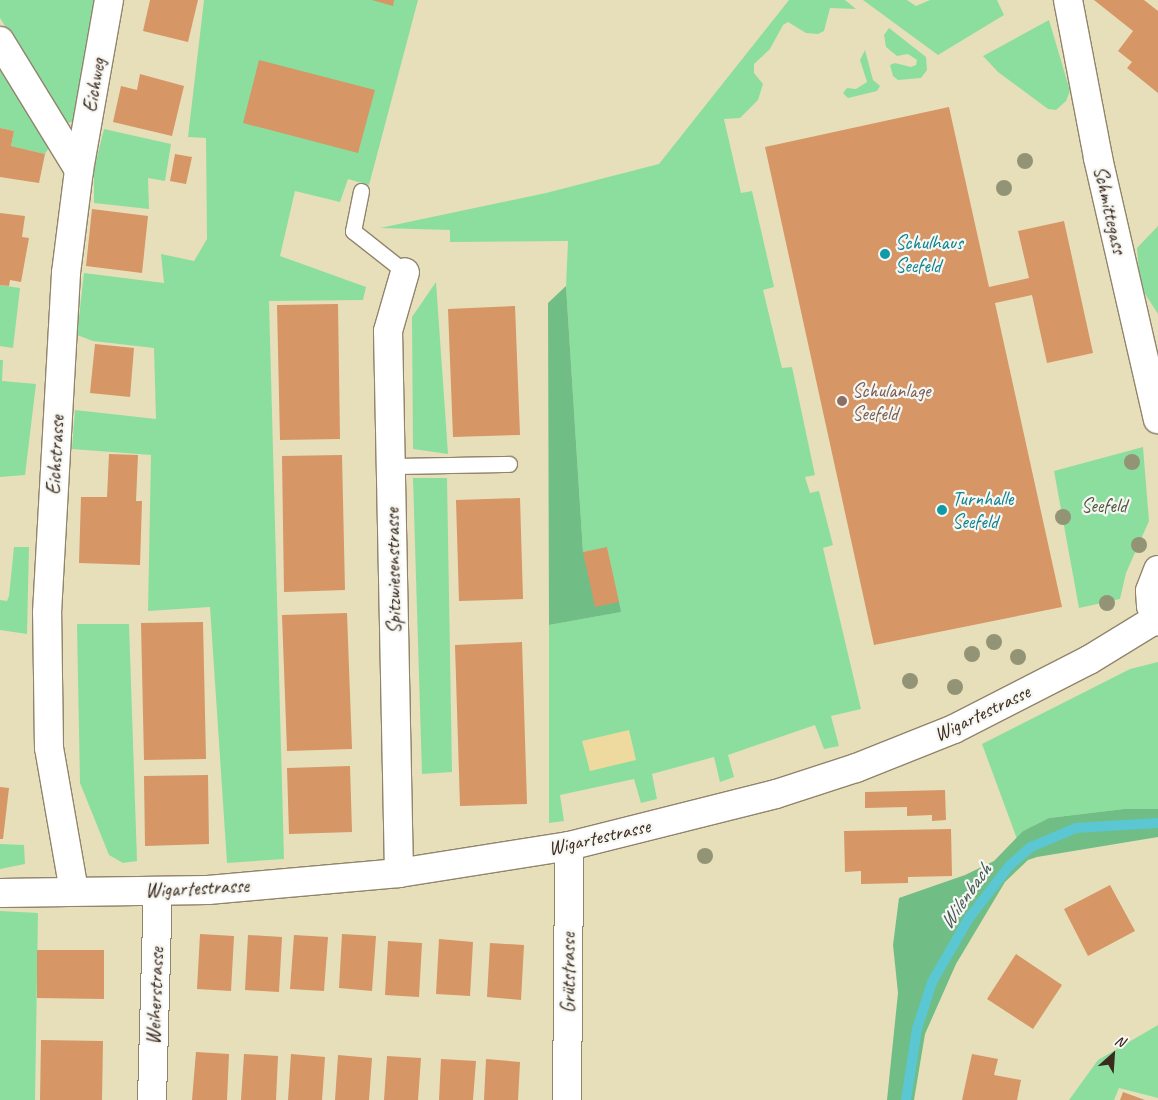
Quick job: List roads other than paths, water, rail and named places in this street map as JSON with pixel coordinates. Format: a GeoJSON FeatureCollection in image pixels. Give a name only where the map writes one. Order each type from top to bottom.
{"type":"FeatureCollection","features":[{"type":"Feature","properties":{"kind":"street","name":"Eichweg"},"geometry":{"type":"LineString","coordinates":[[79,170],[109,0]]}},
{"type":"Feature","properties":{"kind":"street","name":"Schmittegass"},"geometry":{"type":"LineString","coordinates":[[1068,0],[1098,158],[1158,419]]}},
{"type":"Feature","properties":{"kind":"street"},"geometry":{"type":"LineString","coordinates":[[0,41],[79,170]]}},
{"type":"Feature","properties":{"kind":"street","name":"Eichstrasse"},"geometry":{"type":"LineString","coordinates":[[74,891],[49,748],[47,612],[66,273],[79,170]]}},
{"type":"Feature","properties":{"kind":"street","name":"Spitzwiesenstrasse"},"geometry":{"type":"LineString","coordinates":[[399,872],[388,331],[405,272]]}},
{"type":"Feature","properties":{"kind":"street"},"geometry":{"type":"LineString","coordinates":[[1157,620],[1151,606],[1150,591],[1158,570]]}},
{"type":"Feature","properties":{"kind":"street","name":"Wigartestrasse"},"geometry":{"type":"LineString","coordinates":[[0,893],[158,891],[399,872],[569,846],[776,794],[856,768],[954,729],[1089,660],[1157,620]]}},
{"type":"Feature","properties":{"kind":"street","name":"Grütstrasse"},"geometry":{"type":"LineString","coordinates":[[567,1100],[569,846]]}},
{"type":"Feature","properties":{"kind":"street","name":"Weiherstrasse"},"geometry":{"type":"LineString","coordinates":[[152,1100],[158,891]]}},
{"type":"Feature","properties":{"kind":"lane"},"geometry":{"type":"LineString","coordinates":[[361,191],[353,230],[405,272]]}},
{"type":"Feature","properties":{"kind":"lane"},"geometry":{"type":"LineString","coordinates":[[391,466],[509,464]]}},
{"type":"Feature","properties":{"kind":"waterway","name":"Wilenbach"},"geometry":{"type":"LineString","coordinates":[[906,1100],[917,1029],[932,982],[969,918],[1010,865],[1031,847],[1076,828],[1158,823]]}},
{"type":"Feature","properties":{"kind":"place","name":"Schulhaus Seefeld"},"geometry":{"type":"Point","coordinates":[885,254]}},
{"type":"Feature","properties":{"kind":"place","name":"Schulanlage Seefeld"},"geometry":{"type":"Point","coordinates":[842,401]}},
{"type":"Feature","properties":{"kind":"place","name":"Turnhalle Seefeld"},"geometry":{"type":"Point","coordinates":[942,510]}},
{"type":"Feature","properties":{"kind":"park label","name":"Seefeld"},"geometry":{"type":"Point","coordinates":[1104,505]}}]}
